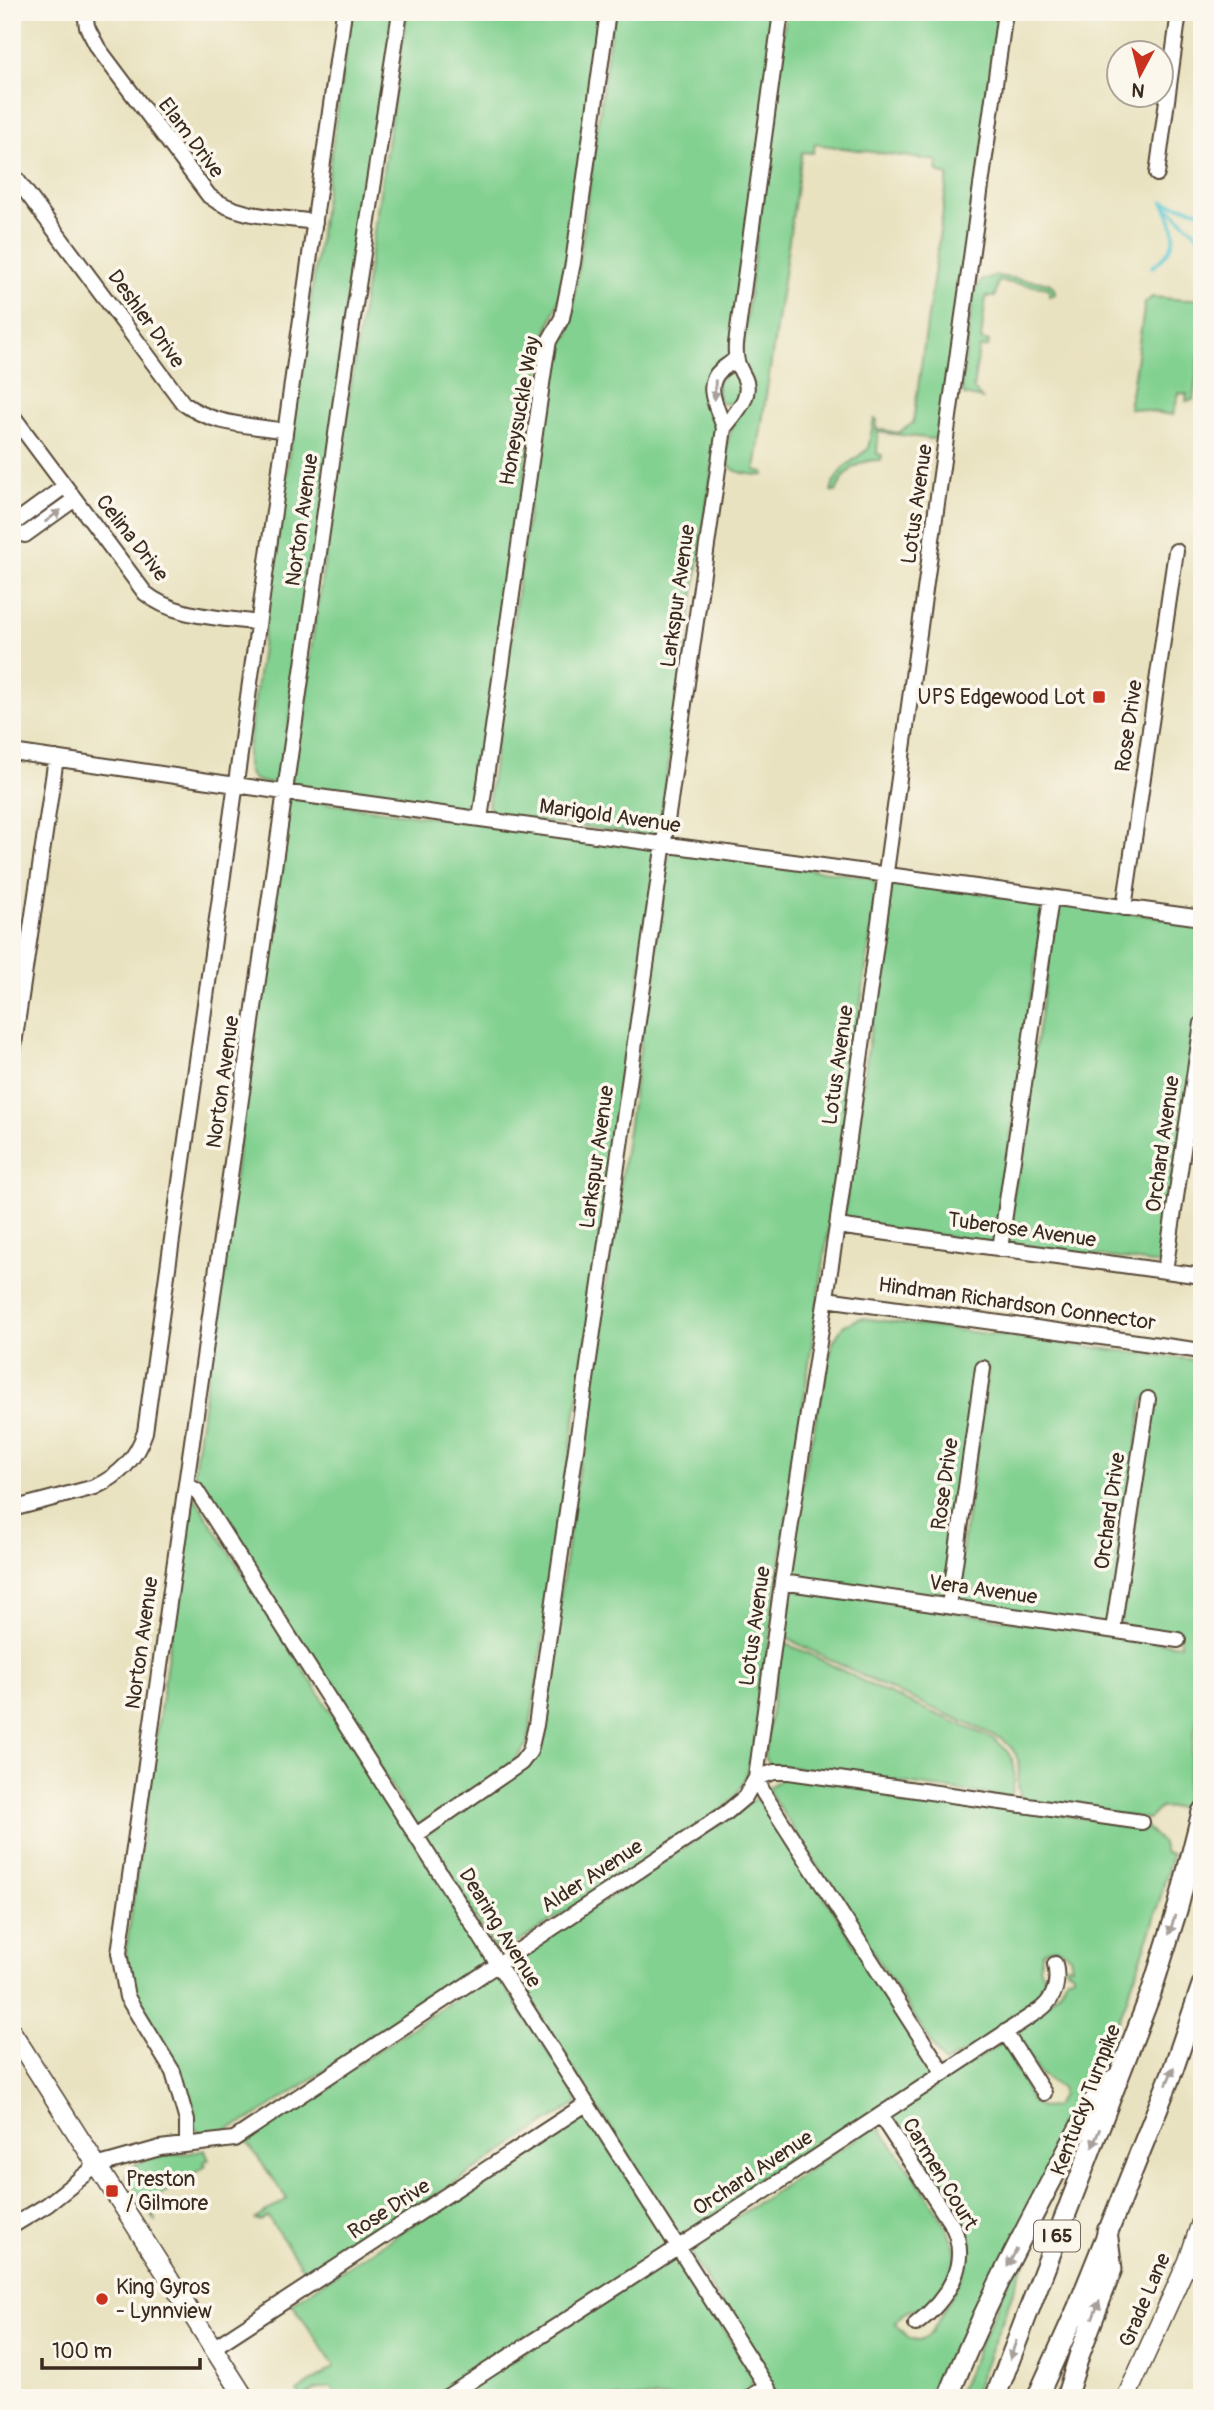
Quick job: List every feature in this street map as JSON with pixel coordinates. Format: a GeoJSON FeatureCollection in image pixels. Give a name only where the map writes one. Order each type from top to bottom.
{"type":"FeatureCollection","features":[{"type":"Feature","properties":{"kind":"highway","name":"Kentucky Turnpike"},"geometry":{"type":"LineString","coordinates":[[995,2398],[1166,1949],[1202,1812]]}},
{"type":"Feature","properties":{"kind":"highway","name":"I 65"},"geometry":{"type":"LineString","coordinates":[[1037,2398],[1077,2309],[1172,2070],[1202,1985]]}},
{"type":"Feature","properties":{"kind":"highway"},"geometry":{"type":"LineString","coordinates":[[948,2398],[973,2336],[1093,2102],[1120,2074]]}},
{"type":"Feature","properties":{"kind":"highway"},"geometry":{"type":"LineString","coordinates":[[1066,2398],[1112,2269],[1107,2230]]}},
{"type":"Feature","properties":{"kind":"main road"},"geometry":{"type":"LineString","coordinates":[[12,2032],[245,2398]]}},
{"type":"Feature","properties":{"kind":"main road","name":"Grade Lane"},"geometry":{"type":"LineString","coordinates":[[1126,2398],[1188,2261],[1202,2219]]}},
{"type":"Feature","properties":{"kind":"street","name":"Elam Drive"},"geometry":{"type":"LineString","coordinates":[[85,12],[92,40],[209,196],[223,206],[237,210],[315,222]]}},
{"type":"Feature","properties":{"kind":"street","name":"Norton Avenue"},"geometry":{"type":"LineString","coordinates":[[12,1509],[95,1487],[118,1474],[134,1457],[141,1444],[149,1408],[344,12]]}},
{"type":"Feature","properties":{"kind":"street","name":"Norton Avenue"},"geometry":{"type":"LineString","coordinates":[[187,2144],[187,2121],[173,2072],[127,1997],[119,1953],[346,364],[400,12]]}},
{"type":"Feature","properties":{"kind":"street","name":"Honeysuckle Way"},"geometry":{"type":"LineString","coordinates":[[480,818],[545,363],[549,341],[562,318],[570,276],[608,12]]}},
{"type":"Feature","properties":{"kind":"street","name":"Larkspur Avenue"},"geometry":{"type":"LineString","coordinates":[[416,1835],[512,1770],[530,1751],[536,1725],[724,428],[746,395],[745,379],[735,359],[781,12]]}},
{"type":"Feature","properties":{"kind":"street","name":"Lotus Avenue"},"geometry":{"type":"LineString","coordinates":[[756,1778],[782,1582],[837,1226],[1005,12]]}},
{"type":"Feature","properties":{"kind":"street"},"geometry":{"type":"LineString","coordinates":[[1157,174],[1179,12]]}},
{"type":"Feature","properties":{"kind":"street","name":"Deshler Drive"},"geometry":{"type":"LineString","coordinates":[[12,173],[183,403],[195,413],[215,420],[285,431]]}},
{"type":"Feature","properties":{"kind":"street","name":"Larkspur Avenue"},"geometry":{"type":"LineString","coordinates":[[724,428],[712,396],[712,387],[720,371],[735,359]]}},
{"type":"Feature","properties":{"kind":"street","name":"Celina Drive"},"geometry":{"type":"LineString","coordinates":[[12,415],[145,593],[159,604],[183,612],[258,623]]}},
{"type":"Feature","properties":{"kind":"street"},"geometry":{"type":"LineString","coordinates":[[65,486],[13,524],[17,533],[25,535],[33,531],[75,499]]}},
{"type":"Feature","properties":{"kind":"street","name":"Rose Drive"},"geometry":{"type":"LineString","coordinates":[[1124,908],[1176,551]]}},
{"type":"Feature","properties":{"kind":"street","name":"Marigold Avenue"},"geometry":{"type":"LineString","coordinates":[[12,752],[1202,918]]}},
{"type":"Feature","properties":{"kind":"street"},"geometry":{"type":"LineString","coordinates":[[12,1058],[56,758]]}},
{"type":"Feature","properties":{"kind":"street"},"geometry":{"type":"LineString","coordinates":[[1000,1249],[1051,898]]}},
{"type":"Feature","properties":{"kind":"street","name":"Orchard Avenue"},"geometry":{"type":"LineString","coordinates":[[1165,1271],[1202,1023]]}},
{"type":"Feature","properties":{"kind":"street","name":"Tuberose Avenue"},"geometry":{"type":"LineString","coordinates":[[837,1226],[1202,1276]]}},
{"type":"Feature","properties":{"kind":"street","name":"Hindman Richardson Connector"},"geometry":{"type":"LineString","coordinates":[[826,1300],[1202,1351]]}},
{"type":"Feature","properties":{"kind":"street","name":"Rose Drive"},"geometry":{"type":"LineString","coordinates":[[949,1606],[983,1368]]}},
{"type":"Feature","properties":{"kind":"street","name":"Orchard Drive"},"geometry":{"type":"LineString","coordinates":[[1114,1630],[1148,1399]]}},
{"type":"Feature","properties":{"kind":"street","name":"Dearing Avenue"},"geometry":{"type":"LineString","coordinates":[[186,1485],[196,1490],[770,2392]]}},
{"type":"Feature","properties":{"kind":"street","name":"Vera Avenue"},"geometry":{"type":"LineString","coordinates":[[782,1582],[1178,1640]]}},
{"type":"Feature","properties":{"kind":"street"},"geometry":{"type":"LineString","coordinates":[[943,2072],[756,1778],[774,1772],[789,1772],[1142,1822]]}},
{"type":"Feature","properties":{"kind":"street","name":"Alder Avenue"},"geometry":{"type":"LineString","coordinates":[[96,2165],[160,2148],[234,2139],[726,1813],[745,1797],[756,1778]]}},
{"type":"Feature","properties":{"kind":"street","name":"Orchard Avenue"},"geometry":{"type":"LineString","coordinates":[[445,2398],[1048,2003],[1056,1984],[1055,1964]]}},
{"type":"Feature","properties":{"kind":"street"},"geometry":{"type":"LineString","coordinates":[[1005,2032],[1044,2093]]}},
{"type":"Feature","properties":{"kind":"street","name":"Rose Drive"},"geometry":{"type":"LineString","coordinates":[[213,2348],[586,2104]]}},
{"type":"Feature","properties":{"kind":"street","name":"Carmen Court"},"geometry":{"type":"LineString","coordinates":[[880,2115],[953,2227],[960,2246],[952,2283],[936,2306],[916,2324]]}},
{"type":"Feature","properties":{"kind":"street"},"geometry":{"type":"LineString","coordinates":[[12,2226],[47,2205],[96,2165]]}},
{"type":"Feature","properties":{"kind":"street"},"geometry":{"type":"LineString","coordinates":[[749,2398],[770,2392]]}},
{"type":"Feature","properties":{"kind":"green space"},"geometry":{"type":"Polygon","coordinates":[[[351,12],[395,12],[281,781],[278,784],[253,778],[248,770],[247,754],[351,12]]]}},
{"type":"Feature","properties":{"kind":"green space"},"geometry":{"type":"Polygon","coordinates":[[[407,12],[604,12],[564,284],[544,341],[477,804],[471,810],[462,812],[293,788],[291,782],[407,12]]]}},
{"type":"Feature","properties":{"kind":"green space"},"geometry":{"type":"Polygon","coordinates":[[[613,12],[778,12],[731,349],[727,360],[716,369],[717,437],[658,837],[494,815],[488,805],[545,391],[556,337],[569,336],[613,12]]]}},
{"type":"Feature","properties":{"kind":"green space"},"geometry":{"type":"Polygon","coordinates":[[[786,12],[1001,12],[943,435],[932,439],[878,432],[877,454],[882,455],[881,460],[865,462],[853,468],[843,478],[836,492],[831,491],[843,468],[868,449],[874,419],[877,420],[876,429],[898,433],[913,423],[948,175],[937,172],[938,161],[815,144],[813,153],[802,152],[755,470],[764,472],[764,475],[743,473],[732,468],[727,459],[730,433],[753,384],[741,358],[786,12]]]}},
{"type":"Feature","properties":{"kind":"green space"},"geometry":{"type":"Polygon","coordinates":[[[995,276],[1049,283],[1054,287],[1055,294],[1049,296],[1049,288],[998,281],[995,297],[986,297],[981,340],[989,342],[988,347],[979,348],[973,388],[982,399],[964,395],[961,386],[974,292],[982,280],[995,276]]]}},
{"type":"Feature","properties":{"kind":"green space"},"geometry":{"type":"Polygon","coordinates":[[[1152,297],[1185,300],[1202,298],[1202,339],[1193,400],[1186,401],[1187,394],[1179,393],[1173,415],[1129,408],[1145,303],[1152,297]]]}},
{"type":"Feature","properties":{"kind":"green space"},"geometry":{"type":"Polygon","coordinates":[[[727,371],[737,373],[743,382],[737,404],[719,403],[717,383],[727,371]]]}},
{"type":"Feature","properties":{"kind":"green space"},"geometry":{"type":"Polygon","coordinates":[[[287,798],[651,847],[658,852],[528,1742],[512,1765],[418,1825],[203,1491],[194,1471],[287,798]]]}},
{"type":"Feature","properties":{"kind":"green space"},"geometry":{"type":"Polygon","coordinates":[[[674,851],[867,877],[874,881],[877,892],[753,1752],[743,1783],[724,1808],[502,1953],[497,1952],[425,1841],[425,1836],[457,1810],[527,1767],[537,1754],[668,856],[674,851]]]}},
{"type":"Feature","properties":{"kind":"green space"},"geometry":{"type":"Polygon","coordinates":[[[898,882],[1041,901],[1044,904],[996,1244],[843,1222],[891,887],[898,882]]]}},
{"type":"Feature","properties":{"kind":"green space"},"geometry":{"type":"Polygon","coordinates":[[[1057,903],[1202,923],[1202,1002],[1165,1257],[1159,1264],[1006,1243],[1057,903]]]}},
{"type":"Feature","properties":{"kind":"green space"},"geometry":{"type":"Polygon","coordinates":[[[861,1318],[1202,1361],[1202,1688],[1183,1807],[1160,1808],[1149,1819],[1023,1801],[1018,1785],[1019,1763],[1011,1748],[1002,1739],[879,1684],[780,1635],[786,1595],[795,1589],[1180,1645],[1181,1637],[1132,1628],[1120,1623],[1152,1404],[1148,1397],[1143,1401],[1114,1603],[1107,1622],[1090,1623],[961,1603],[956,1593],[988,1367],[979,1366],[946,1589],[930,1599],[799,1580],[792,1575],[790,1569],[803,1477],[833,1342],[844,1325],[861,1318]]]}},
{"type":"Feature","properties":{"kind":"green space"},"geometry":{"type":"Polygon","coordinates":[[[195,1498],[489,1961],[258,2115],[224,2131],[203,2134],[193,2127],[152,2040],[135,1995],[126,1950],[190,1500],[195,1498]]]}},
{"type":"Feature","properties":{"kind":"green space"},"geometry":{"type":"Polygon","coordinates":[[[781,1642],[876,1688],[994,1739],[1008,1752],[1014,1765],[1011,1798],[770,1764],[764,1758],[781,1642]]]}},
{"type":"Feature","properties":{"kind":"green space"},"geometry":{"type":"Polygon","coordinates":[[[787,1776],[1146,1827],[1161,1842],[1165,1853],[1172,1854],[1153,1925],[1110,2045],[939,2398],[778,2398],[688,2249],[875,2126],[879,2127],[936,2210],[956,2256],[933,2305],[908,2311],[895,2323],[912,2339],[927,2337],[961,2276],[966,2259],[966,2246],[956,2218],[914,2155],[893,2117],[895,2111],[1003,2043],[1031,2101],[1041,2108],[1054,2107],[1062,2095],[1061,2088],[1040,2074],[1016,2035],[1061,1990],[1067,1977],[1073,1976],[1066,1968],[1067,1965],[1072,1966],[1070,1956],[1057,1949],[1043,1952],[1039,1967],[1043,1975],[1050,1980],[1045,2000],[963,2054],[944,2063],[767,1788],[787,1776]]]}},
{"type":"Feature","properties":{"kind":"green space"},"geometry":{"type":"Polygon","coordinates":[[[761,1798],[937,2072],[685,2237],[680,2237],[508,1967],[511,1962],[755,1799],[761,1798]]]}},
{"type":"Feature","properties":{"kind":"green space"},"geometry":{"type":"Polygon","coordinates":[[[497,1974],[577,2097],[577,2103],[302,2282],[296,2275],[304,2270],[268,2217],[260,2221],[255,2219],[287,2199],[247,2142],[239,2143],[491,1975],[497,1974]]]}},
{"type":"Feature","properties":{"kind":"green space"},"geometry":{"type":"Polygon","coordinates":[[[581,2116],[588,2117],[665,2238],[662,2250],[439,2398],[339,2398],[331,2387],[316,2390],[302,2398],[297,2392],[335,2367],[292,2303],[581,2116]]]}},
{"type":"Feature","properties":{"kind":"green space"},"geometry":{"type":"Polygon","coordinates":[[[205,2150],[209,2159],[204,2162],[206,2166],[151,2202],[156,2223],[130,2181],[135,2171],[133,2168],[128,2179],[126,2176],[131,2168],[149,2159],[205,2150]]]}},
{"type":"Feature","properties":{"kind":"green space"},"geometry":{"type":"Polygon","coordinates":[[[1026,2241],[1032,2243],[972,2398],[956,2398],[1026,2241]]]}},
{"type":"Feature","properties":{"kind":"green space"},"geometry":{"type":"Polygon","coordinates":[[[677,2255],[753,2376],[750,2390],[743,2398],[454,2398],[677,2255]]]}},
{"type":"Feature","properties":{"kind":"waterway"},"geometry":{"type":"LineString","coordinates":[[1152,267],[1168,252],[1174,237],[1172,221],[1163,202],[1202,211]]}},
{"type":"Feature","properties":{"kind":"waterway"},"geometry":{"type":"LineString","coordinates":[[1167,206],[1202,242]]}},
{"type":"Feature","properties":{"kind":"place","name":"UPS Edgewood Lot"},"geometry":{"type":"Point","coordinates":[1099,697]}},
{"type":"Feature","properties":{"kind":"place","name":"Preston / Gilmore"},"geometry":{"type":"Point","coordinates":[112,2191]}},
{"type":"Feature","properties":{"kind":"place","name":"King Gyros - Lynnview"},"geometry":{"type":"Point","coordinates":[102,2299]}}]}
